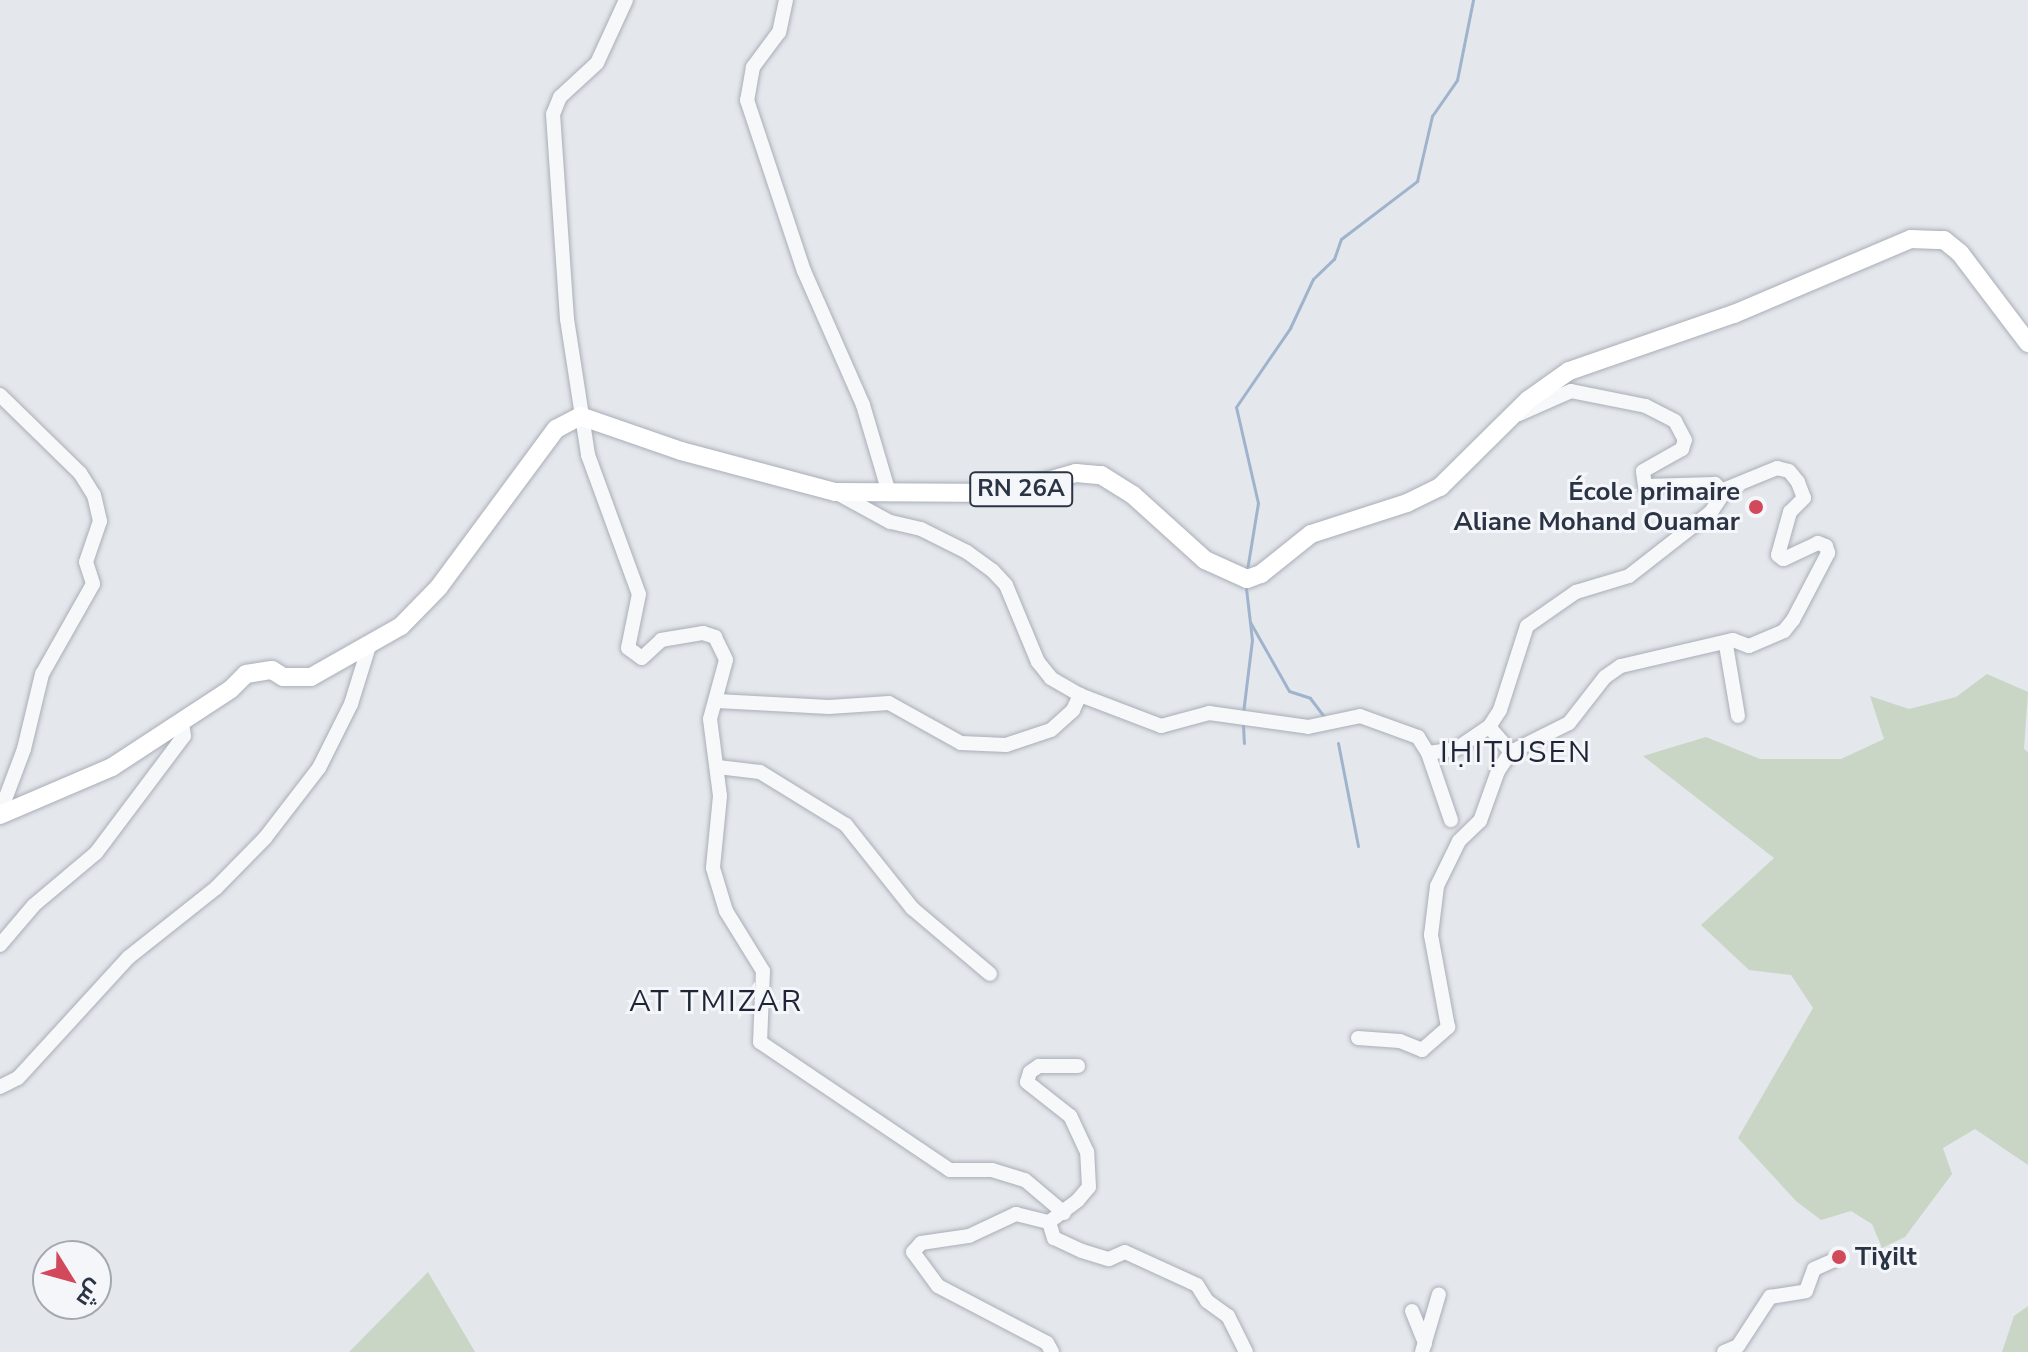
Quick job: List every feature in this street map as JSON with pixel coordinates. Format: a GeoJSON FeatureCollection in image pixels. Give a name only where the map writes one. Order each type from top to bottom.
{"type":"FeatureCollection","features":[{"type":"Feature","properties":{"kind":"main road","name":"RN 26A"},"geometry":{"type":"LineString","coordinates":[[580,416],[681,451],[835,492],[1007,493],[1076,473],[1101,475],[1133,495],[1205,560],[1247,579],[1261,574],[1311,534],[1407,503],[1440,487],[1508,420],[1569,371],[1734,314],[1911,239],[1944,240],[1960,253],[2028,343]]}},
{"type":"Feature","properties":{"kind":"main road"},"geometry":{"type":"LineString","coordinates":[[0,814],[112,767],[182,723],[246,674],[272,670],[283,677],[311,677],[401,626],[439,587],[556,429],[580,416]]}},
{"type":"Feature","properties":{"kind":"street"},"geometry":{"type":"LineString","coordinates":[[626,0],[597,63],[560,97],[553,114],[558,231],[580,416],[588,455],[639,594],[628,648],[642,658],[676,634],[715,637],[726,660],[710,719],[718,767],[715,886],[763,971],[760,1042],[950,1170],[992,1170],[1025,1180],[1064,1213]]}},
{"type":"Feature","properties":{"kind":"street"},"geometry":{"type":"LineString","coordinates":[[786,0],[779,32],[753,67],[747,100],[804,271],[863,405],[889,493]]}},
{"type":"Feature","properties":{"kind":"street"},"geometry":{"type":"LineString","coordinates":[[1508,420],[1571,391],[1646,406],[1675,421],[1685,440],[1682,449],[1643,471],[1645,486],[1715,484],[1723,490]]}},
{"type":"Feature","properties":{"kind":"street"},"geometry":{"type":"LineString","coordinates":[[0,395],[90,485],[100,521],[86,562],[93,584],[42,674],[24,749],[0,814]]}},
{"type":"Feature","properties":{"kind":"street"},"geometry":{"type":"LineString","coordinates":[[1358,1038],[1400,1041],[1422,1050],[1448,1027],[1431,935],[1437,886],[1459,841],[1480,821],[1498,771],[1511,752],[1569,723],[1605,677],[1621,666],[1726,645],[1733,640],[1749,646],[1784,631],[1828,553],[1826,546],[1818,543],[1783,559],[1778,555],[1790,512],[1804,498],[1789,471],[1761,471],[1723,490],[1711,512],[1629,576],[1576,592],[1527,626],[1500,710],[1489,727],[1456,749],[1428,753]]}},
{"type":"Feature","properties":{"kind":"street"},"geometry":{"type":"LineString","coordinates":[[835,492],[890,522],[921,529],[967,552],[993,571],[1006,585],[1038,662],[1051,678],[1080,695],[1161,726],[1209,713],[1308,727],[1360,716],[1418,737],[1428,753],[1451,820]]}},
{"type":"Feature","properties":{"kind":"street"},"geometry":{"type":"LineString","coordinates":[[0,1087],[18,1078],[129,957],[216,888],[265,838],[319,768],[351,704],[370,643]]}},
{"type":"Feature","properties":{"kind":"street"},"geometry":{"type":"LineString","coordinates":[[1726,645],[1738,716]]}},
{"type":"Feature","properties":{"kind":"street"},"geometry":{"type":"LineString","coordinates":[[717,701],[829,707],[889,703],[961,743],[1006,745],[1051,730],[1065,720],[1080,695]]}},
{"type":"Feature","properties":{"kind":"street"},"geometry":{"type":"LineString","coordinates":[[0,945],[19,919],[81,868],[112,834],[184,736],[182,723]]}},
{"type":"Feature","properties":{"kind":"street"},"geometry":{"type":"LineString","coordinates":[[1489,727],[1511,752]]}},
{"type":"Feature","properties":{"kind":"street"},"geometry":{"type":"LineString","coordinates":[[718,767],[760,772],[846,825],[912,908],[990,974]]}},
{"type":"Feature","properties":{"kind":"street"},"geometry":{"type":"LineString","coordinates":[[1052,1352],[1047,1343],[938,1286],[913,1252],[921,1243],[969,1236],[1016,1214],[1049,1222],[1064,1213],[1089,1187],[1087,1152],[1070,1116],[1027,1082],[1039,1066],[1078,1066]]}},
{"type":"Feature","properties":{"kind":"street"},"geometry":{"type":"LineString","coordinates":[[1049,1222],[1054,1238],[1082,1251],[1109,1259],[1125,1252],[1192,1281],[1228,1316],[1246,1352]]}},
{"type":"Feature","properties":{"kind":"street"},"geometry":{"type":"LineString","coordinates":[[1724,1352],[1738,1346],[1774,1293],[1806,1291],[1814,1269],[1832,1261]]}},
{"type":"Feature","properties":{"kind":"street"},"geometry":{"type":"LineString","coordinates":[[1423,1348],[1439,1294]]}},
{"type":"Feature","properties":{"kind":"street"},"geometry":{"type":"LineString","coordinates":[[1412,1311],[1423,1348]]}},
{"type":"Feature","properties":{"kind":"green space"},"geometry":{"type":"Polygon","coordinates":[[[1987,674],[2028,692],[2024,749],[2028,752],[2028,1165],[1975,1129],[1943,1148],[1952,1174],[1905,1237],[1882,1248],[1872,1224],[1851,1211],[1821,1220],[1796,1201],[1738,1138],[1813,1008],[1791,975],[1749,970],[1701,925],[1774,858],[1643,756],[1706,737],[1760,759],[1841,759],[1884,739],[1870,696],[1909,709],[1956,697],[1987,674]]]}},
{"type":"Feature","properties":{"kind":"green space"},"geometry":{"type":"Polygon","coordinates":[[[428,1272],[475,1352],[349,1352],[428,1272]]]}},
{"type":"Feature","properties":{"kind":"green space"},"geometry":{"type":"Polygon","coordinates":[[[2028,1306],[2028,1352],[2002,1352],[2014,1316],[2028,1306]]]}},
{"type":"Feature","properties":{"kind":"waterway"},"geometry":{"type":"LineString","coordinates":[[1247,570],[1258,503],[1236,407],[1290,328],[1313,279],[1334,259],[1341,239],[1417,181],[1432,116],[1457,80],[1473,0]]}},
{"type":"Feature","properties":{"kind":"waterway"},"geometry":{"type":"LineString","coordinates":[[1243,713],[1252,640],[1246,588]]}},
{"type":"Feature","properties":{"kind":"waterway"},"geometry":{"type":"LineString","coordinates":[[1250,622],[1289,691],[1310,698],[1325,718]]}},
{"type":"Feature","properties":{"kind":"waterway"},"geometry":{"type":"LineString","coordinates":[[1243,725],[1244,743]]}},
{"type":"Feature","properties":{"kind":"waterway"},"geometry":{"type":"LineString","coordinates":[[1338,743],[1358,846]]}},
{"type":"Feature","properties":{"kind":"place","name":"École primaire Aliane Mohand Ouamar"},"geometry":{"type":"Point","coordinates":[1756,507]}},
{"type":"Feature","properties":{"kind":"place","name":"Tiɣilt"},"geometry":{"type":"Point","coordinates":[1839,1257]}},
{"type":"Feature","properties":{"kind":"district","name":"IḤIṬUSEN"},"geometry":{"type":"Point","coordinates":[1516,753]}},
{"type":"Feature","properties":{"kind":"district","name":"AT TMIZAR"},"geometry":{"type":"Point","coordinates":[716,1002]}}]}
